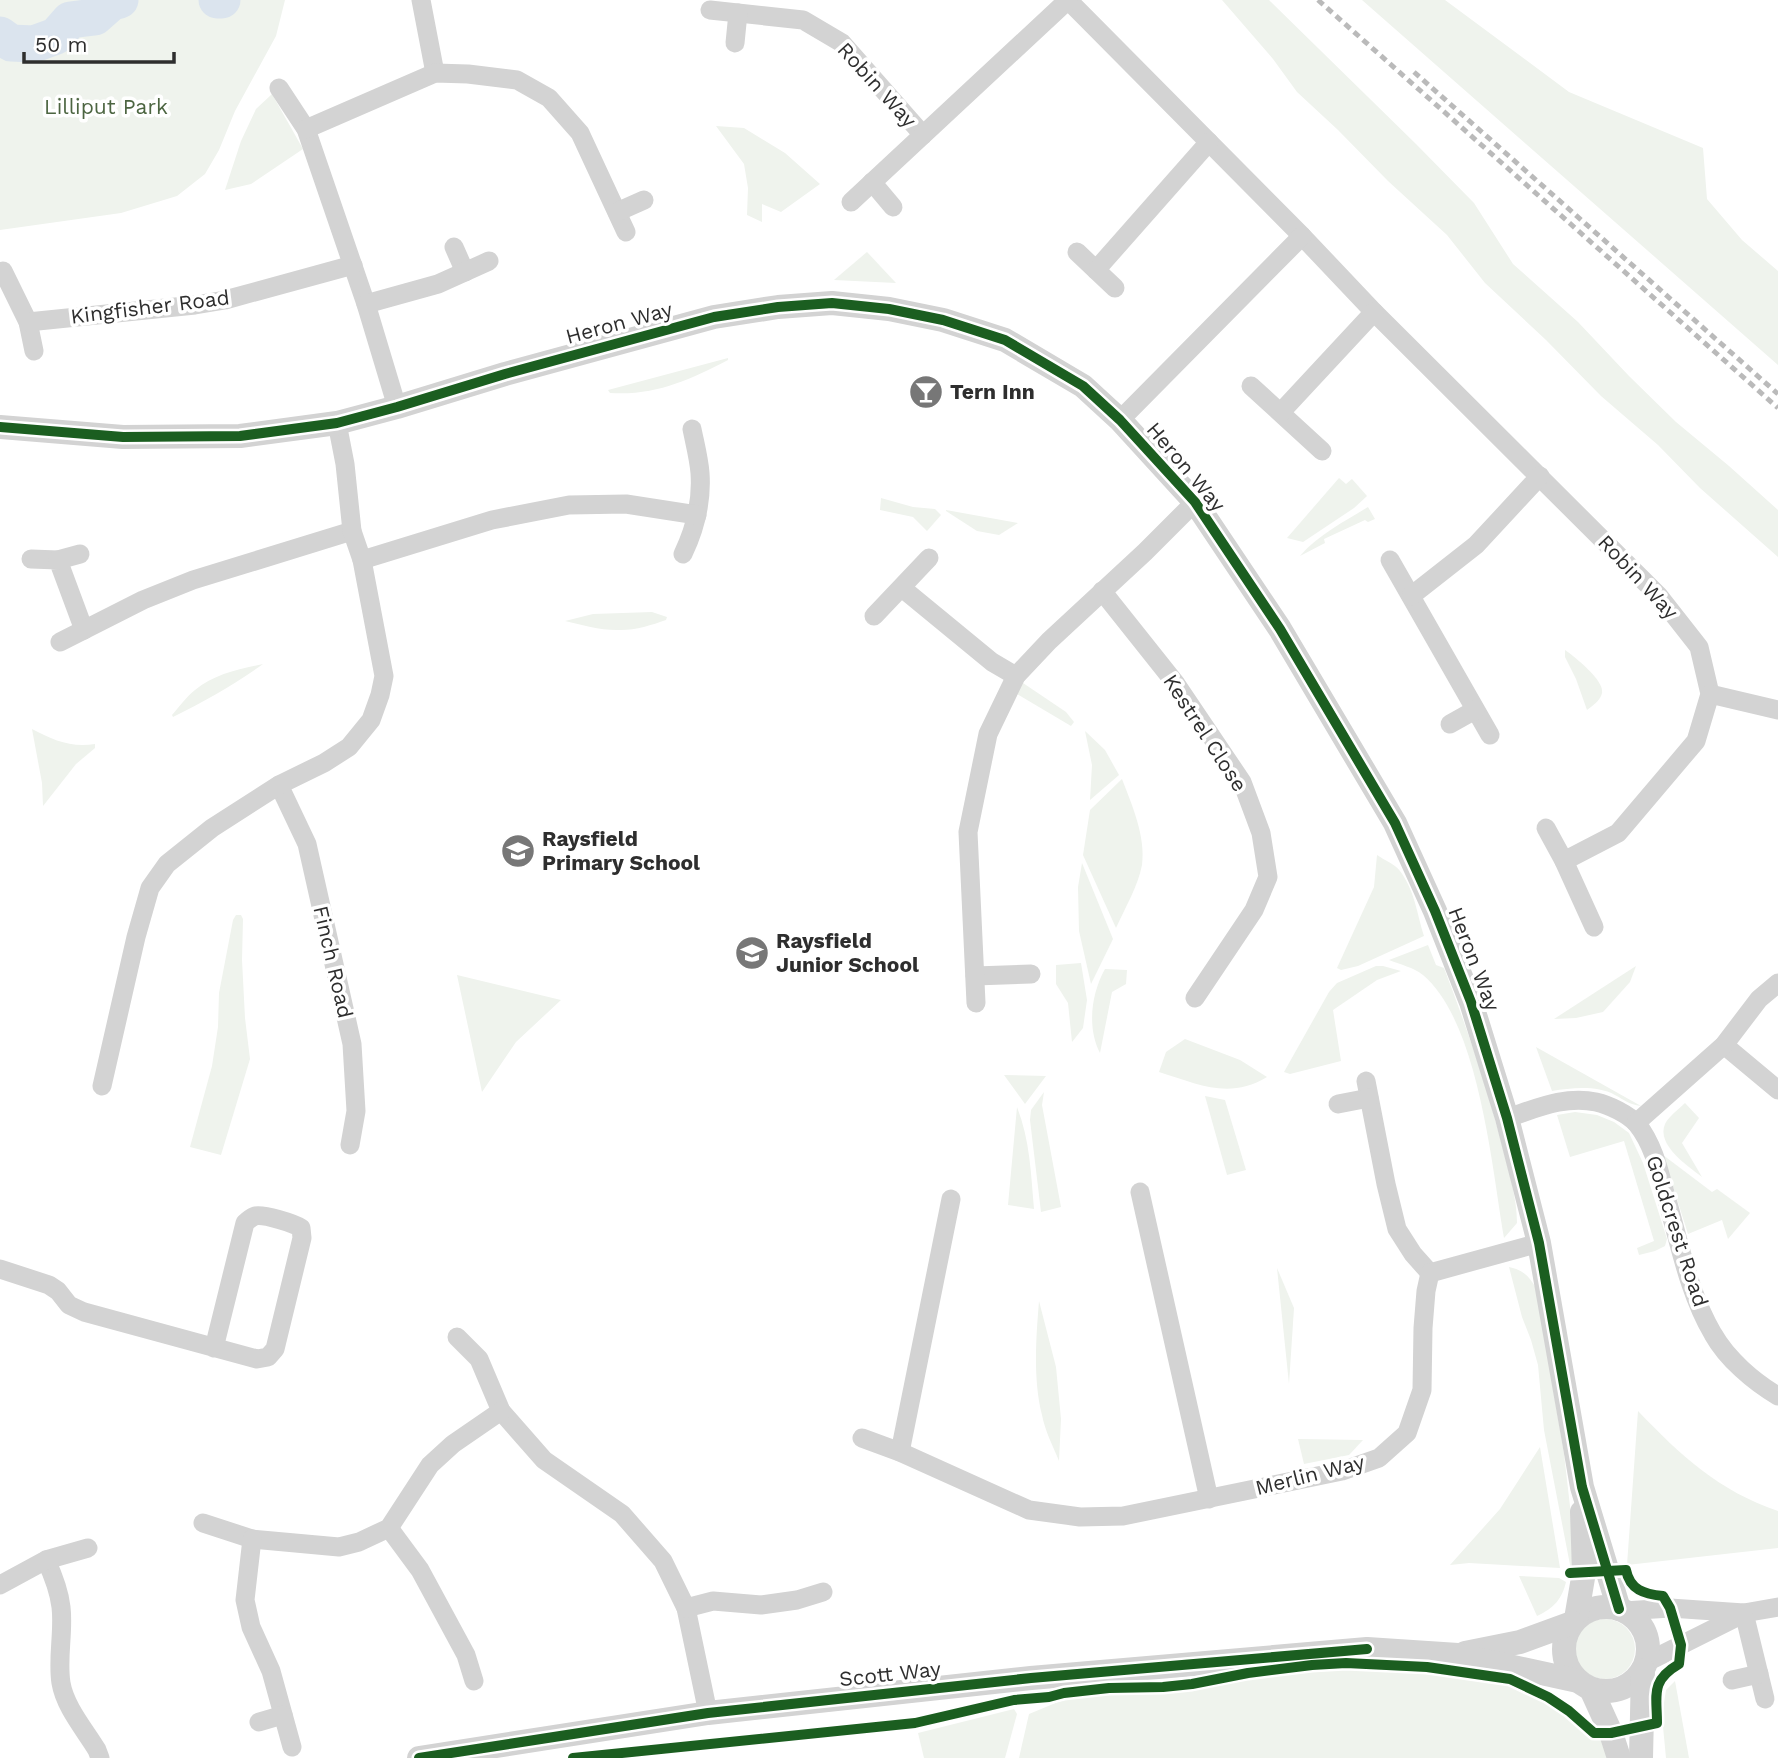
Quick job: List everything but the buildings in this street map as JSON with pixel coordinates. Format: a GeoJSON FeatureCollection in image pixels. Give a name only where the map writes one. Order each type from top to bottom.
{"type":"FeatureCollection","features":[{"type":"Feature","properties":{"kind":"street"},"geometry":{"type":"LineString","coordinates":[[421,0],[435,73]]}},
{"type":"Feature","properties":{"kind":"street","name":"Robin Way"},"geometry":{"type":"LineString","coordinates":[[850,202],[1068,0],[1374,312],[1659,596],[1699,647],[1710,694],[1696,741],[1618,833],[1564,861]]}},
{"type":"Feature","properties":{"kind":"street","name":"Robin Way"},"geometry":{"type":"LineString","coordinates":[[710,10],[803,20],[842,43],[922,135]]}},
{"type":"Feature","properties":{"kind":"street"},"geometry":{"type":"LineString","coordinates":[[735,43],[738,13]]}},
{"type":"Feature","properties":{"kind":"street"},"geometry":{"type":"LineString","coordinates":[[306,129],[435,73],[517,80],[549,98],[580,133],[626,232]]}},
{"type":"Feature","properties":{"kind":"street"},"geometry":{"type":"LineString","coordinates":[[279,88],[306,129],[366,304],[397,407]]}},
{"type":"Feature","properties":{"kind":"street"},"geometry":{"type":"LineString","coordinates":[[1096,270],[1209,142]]}},
{"type":"Feature","properties":{"kind":"street"},"geometry":{"type":"LineString","coordinates":[[872,182],[893,207]]}},
{"type":"Feature","properties":{"kind":"street"},"geometry":{"type":"LineString","coordinates":[[617,212],[644,200]]}},
{"type":"Feature","properties":{"kind":"street"},"geometry":{"type":"LineString","coordinates":[[1120,420],[1302,236]]}},
{"type":"Feature","properties":{"kind":"street"},"geometry":{"type":"LineString","coordinates":[[454,247],[465,272]]}},
{"type":"Feature","properties":{"kind":"street"},"geometry":{"type":"LineString","coordinates":[[1077,252],[1115,288]]}},
{"type":"Feature","properties":{"kind":"street"},"geometry":{"type":"LineString","coordinates":[[366,304],[438,284],[489,261]]}},
{"type":"Feature","properties":{"kind":"street","name":"Kingfisher Road"},"geometry":{"type":"LineString","coordinates":[[28,323],[225,300],[353,265]]}},
{"type":"Feature","properties":{"kind":"street"},"geometry":{"type":"LineString","coordinates":[[3,271],[28,323],[34,351]]}},
{"type":"Feature","properties":{"kind":"street","name":"Heron Way"},"geometry":{"type":"LineString","coordinates":[[5,426],[123,437],[240,436],[337,423],[505,373],[714,317],[778,307],[832,303],[889,309],[930,317],[1005,340],[1083,386],[1120,420],[1195,502],[1280,629],[1395,823],[1435,911],[1471,1002],[1507,1118],[1539,1243],[1582,1487],[1622,1610]]}},
{"type":"Feature","properties":{"kind":"street"},"geometry":{"type":"LineString","coordinates":[[1281,412],[1374,312]]}},
{"type":"Feature","properties":{"kind":"street"},"geometry":{"type":"LineString","coordinates":[[1251,386],[1322,451]]}},
{"type":"Feature","properties":{"kind":"street"},"geometry":{"type":"LineString","coordinates":[[102,1086],[150,888],[167,864],[212,828],[279,785],[324,763],[349,747],[371,720],[380,695],[384,676],[362,560],[352,531],[345,464],[337,423]]}},
{"type":"Feature","properties":{"kind":"street"},"geometry":{"type":"LineString","coordinates":[[683,554],[697,514],[700,472],[692,429]]}},
{"type":"Feature","properties":{"kind":"street"},"geometry":{"type":"LineString","coordinates":[[1411,596],[1476,545],[1540,476]]}},
{"type":"Feature","properties":{"kind":"street"},"geometry":{"type":"LineString","coordinates":[[976,1003],[968,832],[988,734],[1016,676],[1195,502]]}},
{"type":"Feature","properties":{"kind":"street"},"geometry":{"type":"LineString","coordinates":[[362,560],[492,520],[569,505],[626,504],[697,514]]}},
{"type":"Feature","properties":{"kind":"street"},"geometry":{"type":"LineString","coordinates":[[60,642],[143,600],[193,580],[352,531]]}},
{"type":"Feature","properties":{"kind":"street"},"geometry":{"type":"LineString","coordinates":[[31,559],[58,560],[80,554]]}},
{"type":"Feature","properties":{"kind":"street"},"geometry":{"type":"LineString","coordinates":[[874,616],[929,558]]}},
{"type":"Feature","properties":{"kind":"street"},"geometry":{"type":"LineString","coordinates":[[58,560],[84,629]]}},
{"type":"Feature","properties":{"kind":"street"},"geometry":{"type":"LineString","coordinates":[[1390,560],[1490,735]]}},
{"type":"Feature","properties":{"kind":"street"},"geometry":{"type":"LineString","coordinates":[[902,588],[992,662],[1016,676]]}},
{"type":"Feature","properties":{"kind":"street","name":"Kestrel Close"},"geometry":{"type":"LineString","coordinates":[[1101,591],[1175,684],[1242,782],[1261,833],[1268,877],[1254,909],[1195,998]]}},
{"type":"Feature","properties":{"kind":"street"},"geometry":{"type":"LineString","coordinates":[[1710,694],[1778,710]]}},
{"type":"Feature","properties":{"kind":"street"},"geometry":{"type":"LineString","coordinates":[[1450,724],[1475,710]]}},
{"type":"Feature","properties":{"kind":"street","name":"Finch Road"},"geometry":{"type":"LineString","coordinates":[[279,785],[307,844],[352,1044],[356,1111],[350,1145]]}},
{"type":"Feature","properties":{"kind":"street"},"geometry":{"type":"LineString","coordinates":[[1546,828],[1594,927]]}},
{"type":"Feature","properties":{"kind":"street"},"geometry":{"type":"LineString","coordinates":[[975,976],[1031,974]]}},
{"type":"Feature","properties":{"kind":"street"},"geometry":{"type":"LineString","coordinates":[[1507,1118],[1571,1100],[1595,1102],[1617,1110],[1636,1123],[1724,1045],[1759,999],[1778,983]]}},
{"type":"Feature","properties":{"kind":"street"},"geometry":{"type":"LineString","coordinates":[[1724,1045],[1778,1090]]}},
{"type":"Feature","properties":{"kind":"street"},"geometry":{"type":"LineString","coordinates":[[1338,1104],[1368,1090],[1397,1229],[1413,1254],[1430,1273],[1539,1243]]}},
{"type":"Feature","properties":{"kind":"street","name":"Goldcrest Road"},"geometry":{"type":"LineString","coordinates":[[1636,1123],[1652,1149],[1694,1295],[1713,1336],[1742,1370],[1778,1396]]}},
{"type":"Feature","properties":{"kind":"street"},"geometry":{"type":"LineString","coordinates":[[1140,1192],[1209,1499]]}},
{"type":"Feature","properties":{"kind":"street"},"geometry":{"type":"LineString","coordinates":[[900,1452],[951,1199]]}},
{"type":"Feature","properties":{"kind":"street"},"geometry":{"type":"LineString","coordinates":[[0,1269],[49,1285],[58,1291],[69,1305],[84,1312],[214,1348],[257,1359],[268,1357],[275,1349],[302,1238],[301,1228],[295,1224],[260,1216],[251,1217],[245,1223],[214,1348]]}},
{"type":"Feature","properties":{"kind":"street","name":"Merlin Way"},"geometry":{"type":"LineString","coordinates":[[862,1438],[900,1452],[1029,1510],[1062,1516],[1123,1516],[1342,1471],[1379,1458],[1407,1433],[1422,1390],[1423,1328],[1430,1273]]}},
{"type":"Feature","properties":{"kind":"street"},"geometry":{"type":"LineString","coordinates":[[457,1337],[479,1359],[501,1411],[544,1460],[622,1514],[663,1561],[686,1608],[708,1713]]}},
{"type":"Feature","properties":{"kind":"street"},"geometry":{"type":"LineString","coordinates":[[203,1522],[252,1539],[338,1547],[359,1542],[389,1528],[430,1465],[453,1444],[501,1411]]}},
{"type":"Feature","properties":{"kind":"street","name":"Heron Way"},"geometry":{"type":"LineString","coordinates":[[1574,1621],[1584,1573],[1582,1487]]}},
{"type":"Feature","properties":{"kind":"street"},"geometry":{"type":"LineString","coordinates":[[389,1528],[420,1570],[467,1655],[474,1681]]}},
{"type":"Feature","properties":{"kind":"street"},"geometry":{"type":"LineString","coordinates":[[252,1539],[245,1600],[250,1627],[271,1671],[292,1747]]}},
{"type":"Feature","properties":{"kind":"street"},"geometry":{"type":"LineString","coordinates":[[0,1585],[46,1560],[88,1548]]}},
{"type":"Feature","properties":{"kind":"street"},"geometry":{"type":"LineString","coordinates":[[46,1560],[56,1581],[61,1608],[62,1686],[68,1703],[100,1758]]}},
{"type":"Feature","properties":{"kind":"street"},"geometry":{"type":"LineString","coordinates":[[686,1608],[713,1601],[761,1605],[797,1600],[823,1592]]}},
{"type":"Feature","properties":{"kind":"street"},"geometry":{"type":"LineString","coordinates":[[1619,1758],[1611,1733],[1584,1685],[1569,1670],[1564,1657],[1564,1643],[1574,1621],[1588,1611],[1608,1607],[1622,1610],[1670,1608],[1744,1613],[1778,1607]]}},
{"type":"Feature","properties":{"kind":"street"},"geometry":{"type":"LineString","coordinates":[[1622,1610],[1636,1619],[1644,1631],[1648,1645],[1641,1758]]}},
{"type":"Feature","properties":{"kind":"street"},"geometry":{"type":"LineString","coordinates":[[1584,1685],[1599,1691],[1615,1691],[1628,1686],[1645,1666],[1744,1613]]}},
{"type":"Feature","properties":{"kind":"street"},"geometry":{"type":"LineString","coordinates":[[1744,1613],[1765,1699]]}},
{"type":"Feature","properties":{"kind":"street","name":"Scott Way"},"geometry":{"type":"LineString","coordinates":[[1458,1655],[1520,1642],[1574,1621]]}},
{"type":"Feature","properties":{"kind":"street","name":"Scott Way"},"geometry":{"type":"LineString","coordinates":[[419,1758],[708,1713],[1031,1678],[1367,1649],[1458,1655],[1584,1685]]}},
{"type":"Feature","properties":{"kind":"street"},"geometry":{"type":"LineString","coordinates":[[1732,1680],[1759,1674]]}},
{"type":"Feature","properties":{"kind":"street"},"geometry":{"type":"LineString","coordinates":[[259,1722],[283,1715]]}},
{"type":"Feature","properties":{"kind":"green space","name":"Lilliput Park"},"geometry":{"type":"Polygon","coordinates":[[[0,0],[285,0],[276,36],[235,111],[219,150],[205,174],[177,196],[121,213],[0,230],[0,0]]]}},
{"type":"Feature","properties":{"kind":"green space"},"geometry":{"type":"Polygon","coordinates":[[[1222,0],[1269,0],[1416,144],[1474,203],[1513,264],[1578,322],[1676,422],[1778,510],[1778,557],[1700,488],[1658,445],[1601,396],[1485,283],[1447,235],[1297,92],[1273,59],[1222,0]]]}},
{"type":"Feature","properties":{"kind":"green space"},"geometry":{"type":"Polygon","coordinates":[[[1362,0],[1445,0],[1569,92],[1703,148],[1707,199],[1742,240],[1778,271],[1778,365],[1362,0]]]}},
{"type":"Feature","properties":{"kind":"green space"},"geometry":{"type":"Polygon","coordinates":[[[272,94],[303,149],[251,184],[225,190],[241,141],[256,109],[272,94]]]}},
{"type":"Feature","properties":{"kind":"green space"},"geometry":{"type":"Polygon","coordinates":[[[716,126],[744,128],[785,153],[820,184],[781,212],[762,204],[762,222],[747,215],[748,188],[744,164],[716,126]]]}},
{"type":"Feature","properties":{"kind":"green space"},"geometry":{"type":"Polygon","coordinates":[[[867,252],[896,283],[834,280],[867,252]]]}},
{"type":"Feature","properties":{"kind":"green space"},"geometry":{"type":"Polygon","coordinates":[[[728,358],[699,374],[657,389],[626,393],[610,393],[608,390],[728,358]]]}},
{"type":"Feature","properties":{"kind":"green space"},"geometry":{"type":"Polygon","coordinates":[[[1339,478],[1346,484],[1352,479],[1367,496],[1354,508],[1303,542],[1287,538],[1339,478]]]}},
{"type":"Feature","properties":{"kind":"green space"},"geometry":{"type":"Polygon","coordinates":[[[881,498],[913,507],[935,509],[941,515],[927,531],[913,517],[880,510],[881,498]]]}},
{"type":"Feature","properties":{"kind":"green space"},"geometry":{"type":"Polygon","coordinates":[[[1368,507],[1375,519],[1368,522],[1365,520],[1324,539],[1325,543],[1300,556],[1323,535],[1368,507]]]}},
{"type":"Feature","properties":{"kind":"green space"},"geometry":{"type":"Polygon","coordinates":[[[946,511],[1018,523],[999,535],[977,531],[946,511]]]}},
{"type":"Feature","properties":{"kind":"green space"},"geometry":{"type":"Polygon","coordinates":[[[652,612],[667,617],[666,620],[621,630],[600,629],[565,621],[593,614],[652,612]]]}},
{"type":"Feature","properties":{"kind":"green space"},"geometry":{"type":"Polygon","coordinates":[[[1565,650],[1588,670],[1602,688],[1600,698],[1587,710],[1565,657],[1565,650]]]}},
{"type":"Feature","properties":{"kind":"green space"},"geometry":{"type":"Polygon","coordinates":[[[263,664],[173,717],[186,699],[202,684],[227,673],[263,664]]]}},
{"type":"Feature","properties":{"kind":"green space"},"geometry":{"type":"Polygon","coordinates":[[[1023,683],[1066,712],[1074,722],[1071,726],[1017,694],[1023,683]]]}},
{"type":"Feature","properties":{"kind":"green space"},"geometry":{"type":"Polygon","coordinates":[[[32,729],[62,742],[95,744],[95,748],[76,764],[43,806],[42,783],[32,729]]]}},
{"type":"Feature","properties":{"kind":"green space"},"geometry":{"type":"Polygon","coordinates":[[[1085,731],[1105,750],[1119,775],[1090,800],[1092,765],[1085,731]]]}},
{"type":"Feature","properties":{"kind":"green space"},"geometry":{"type":"Polygon","coordinates":[[[1122,779],[1137,821],[1143,854],[1138,881],[1116,928],[1083,855],[1090,810],[1122,779]]]}},
{"type":"Feature","properties":{"kind":"green space"},"geometry":{"type":"Polygon","coordinates":[[[1377,855],[1395,866],[1405,879],[1424,936],[1358,966],[1341,970],[1337,968],[1374,887],[1377,855]]]}},
{"type":"Feature","properties":{"kind":"green space"},"geometry":{"type":"Polygon","coordinates":[[[1082,863],[1113,939],[1091,984],[1079,931],[1078,887],[1082,863]]]}},
{"type":"Feature","properties":{"kind":"green space"},"geometry":{"type":"Polygon","coordinates":[[[236,915],[241,915],[243,919],[242,960],[250,1059],[221,1155],[190,1147],[212,1066],[218,1027],[219,993],[236,915]]]}},
{"type":"Feature","properties":{"kind":"green space"},"geometry":{"type":"Polygon","coordinates":[[[1428,945],[1436,965],[1444,968],[1461,1013],[1508,1167],[1517,1223],[1504,1238],[1480,1098],[1458,1026],[1442,997],[1423,975],[1389,960],[1428,945]]]}},
{"type":"Feature","properties":{"kind":"green space"},"geometry":{"type":"Polygon","coordinates":[[[1081,963],[1087,1000],[1083,1028],[1072,1042],[1068,1003],[1056,984],[1056,965],[1081,963]]]}},
{"type":"Feature","properties":{"kind":"green space"},"geometry":{"type":"Polygon","coordinates":[[[1376,966],[1401,971],[1377,980],[1333,1010],[1341,1061],[1290,1074],[1284,1072],[1329,992],[1337,983],[1376,966]]]}},
{"type":"Feature","properties":{"kind":"green space"},"geometry":{"type":"Polygon","coordinates":[[[1636,966],[1630,982],[1603,1012],[1576,1018],[1554,1019],[1636,966]]]}},
{"type":"Feature","properties":{"kind":"green space"},"geometry":{"type":"Polygon","coordinates":[[[1105,969],[1127,970],[1126,984],[1112,992],[1100,1053],[1093,1033],[1092,1011],[1096,989],[1105,969]]]}},
{"type":"Feature","properties":{"kind":"green space"},"geometry":{"type":"Polygon","coordinates":[[[457,975],[561,1000],[516,1042],[482,1092],[457,975]]]}},
{"type":"Feature","properties":{"kind":"green space"},"geometry":{"type":"Polygon","coordinates":[[[1185,1039],[1240,1060],[1267,1077],[1240,1088],[1226,1089],[1200,1085],[1159,1072],[1166,1052],[1185,1039]]]}},
{"type":"Feature","properties":{"kind":"green space"},"geometry":{"type":"Polygon","coordinates":[[[1536,1047],[1641,1106],[1600,1090],[1576,1088],[1552,1091],[1536,1047]]]}},
{"type":"Feature","properties":{"kind":"green space"},"geometry":{"type":"Polygon","coordinates":[[[1004,1075],[1046,1076],[1025,1104],[1004,1075]]]}},
{"type":"Feature","properties":{"kind":"green space"},"geometry":{"type":"Polygon","coordinates":[[[1044,1092],[1042,1105],[1061,1207],[1041,1212],[1030,1120],[1031,1110],[1044,1092]]]}},
{"type":"Feature","properties":{"kind":"green space"},"geometry":{"type":"Polygon","coordinates":[[[1205,1096],[1225,1100],[1246,1170],[1227,1175],[1205,1096]]]}},
{"type":"Feature","properties":{"kind":"green space"},"geometry":{"type":"Polygon","coordinates":[[[1685,1103],[1699,1118],[1682,1143],[1702,1177],[1675,1154],[1663,1132],[1665,1124],[1685,1103]]]}},
{"type":"Feature","properties":{"kind":"green space"},"geometry":{"type":"Polygon","coordinates":[[[1017,1107],[1027,1145],[1034,1209],[1008,1205],[1017,1107]]]}},
{"type":"Feature","properties":{"kind":"green space"},"geometry":{"type":"Polygon","coordinates":[[[1575,1112],[1597,1115],[1614,1122],[1629,1133],[1643,1163],[1667,1239],[1665,1246],[1639,1255],[1637,1248],[1654,1241],[1624,1141],[1570,1157],[1557,1115],[1575,1112]]]}},
{"type":"Feature","properties":{"kind":"green space"},"geometry":{"type":"Polygon","coordinates":[[[1663,1155],[1712,1192],[1717,1189],[1750,1213],[1728,1239],[1722,1220],[1688,1234],[1663,1155]]]}},
{"type":"Feature","properties":{"kind":"green space"},"geometry":{"type":"Polygon","coordinates":[[[1509,1267],[1525,1274],[1536,1288],[1564,1454],[1574,1570],[1571,1570],[1544,1430],[1538,1365],[1509,1267]]]}},
{"type":"Feature","properties":{"kind":"green space"},"geometry":{"type":"Polygon","coordinates":[[[1277,1268],[1294,1308],[1289,1384],[1277,1268]]]}},
{"type":"Feature","properties":{"kind":"green space"},"geometry":{"type":"Polygon","coordinates":[[[1039,1301],[1056,1367],[1061,1419],[1059,1461],[1043,1421],[1037,1387],[1039,1301]]]}},
{"type":"Feature","properties":{"kind":"green space"},"geometry":{"type":"Polygon","coordinates":[[[1638,1411],[1702,1470],[1737,1493],[1778,1511],[1778,1548],[1627,1565],[1638,1411]]]}},
{"type":"Feature","properties":{"kind":"green space"},"geometry":{"type":"Polygon","coordinates":[[[1298,1439],[1363,1440],[1349,1455],[1304,1464],[1298,1439]]]}},
{"type":"Feature","properties":{"kind":"green space"},"geometry":{"type":"Polygon","coordinates":[[[1540,1447],[1560,1568],[1469,1563],[1450,1565],[1500,1509],[1540,1447]]]}},
{"type":"Feature","properties":{"kind":"green space"},"geometry":{"type":"Polygon","coordinates":[[[1519,1576],[1559,1578],[1566,1582],[1556,1602],[1537,1616],[1519,1576]]]}},
{"type":"Feature","properties":{"kind":"green space"},"geometry":{"type":"Polygon","coordinates":[[[1599,1619],[1611,1619],[1630,1632],[1635,1649],[1633,1661],[1622,1674],[1611,1679],[1599,1679],[1580,1666],[1575,1655],[1575,1643],[1588,1624],[1599,1619]]]}},
{"type":"Feature","properties":{"kind":"green space"},"geometry":{"type":"Polygon","coordinates":[[[1346,1667],[1426,1671],[1509,1683],[1546,1700],[1593,1737],[1602,1737],[1607,1758],[1019,1758],[1029,1714],[1058,1702],[1098,1691],[1163,1691],[1193,1688],[1249,1676],[1346,1667]]]}},
{"type":"Feature","properties":{"kind":"green space"},"geometry":{"type":"Polygon","coordinates":[[[1675,1681],[1689,1758],[1666,1758],[1662,1716],[1666,1690],[1675,1681]]]}},
{"type":"Feature","properties":{"kind":"green space"},"geometry":{"type":"Polygon","coordinates":[[[1014,1709],[1017,1714],[1005,1758],[924,1758],[918,1733],[1014,1709]]]}},
{"type":"Feature","properties":{"kind":"waterway"},"geometry":{"type":"LineString","coordinates":[[0,35],[11,43],[34,44],[56,36],[70,20],[95,17],[112,2],[120,0]]}},
{"type":"Feature","properties":{"kind":"waterway"},"geometry":{"type":"LineString","coordinates":[[217,0],[222,0]]}},
{"type":"Feature","properties":{"kind":"railway"},"geometry":{"type":"LineString","coordinates":[[1318,0],[1778,408]]}},
{"type":"Feature","properties":{"kind":"railway"},"geometry":{"type":"LineString","coordinates":[[1414,72],[1778,394]]}},
{"type":"Feature","properties":{"kind":"cycle path"},"geometry":{"type":"LineString","coordinates":[[0,427],[123,437],[240,436],[337,423],[714,317],[778,307],[832,303],[889,309],[943,320],[1005,340],[1083,386],[1120,420],[1195,502],[1280,629],[1395,823],[1435,911],[1471,1002],[1507,1118],[1539,1243],[1582,1487],[1619,1609]]}},
{"type":"Feature","properties":{"kind":"cycle path"},"geometry":{"type":"LineString","coordinates":[[573,1758],[915,1723],[1014,1700],[1064,1693],[1192,1684],[1248,1673],[1346,1663],[1427,1667],[1510,1679],[1548,1697],[1594,1733],[1611,1733],[1657,1723],[1656,1697],[1659,1683],[1663,1676],[1679,1664],[1681,1645],[1670,1608],[1663,1596],[1644,1592],[1634,1586],[1626,1570],[1570,1573]]}},
{"type":"Feature","properties":{"kind":"cycle path"},"geometry":{"type":"LineString","coordinates":[[419,1758],[708,1713],[1031,1678],[1367,1649]]}},
{"type":"Feature","properties":{"kind":"place","name":"Tern Inn"},"geometry":{"type":"Point","coordinates":[926,392]}},
{"type":"Feature","properties":{"kind":"place","name":"Raysfield Primary School"},"geometry":{"type":"Point","coordinates":[518,851]}},
{"type":"Feature","properties":{"kind":"place","name":"Raysfield Junior School"},"geometry":{"type":"Point","coordinates":[752,953]}}]}
